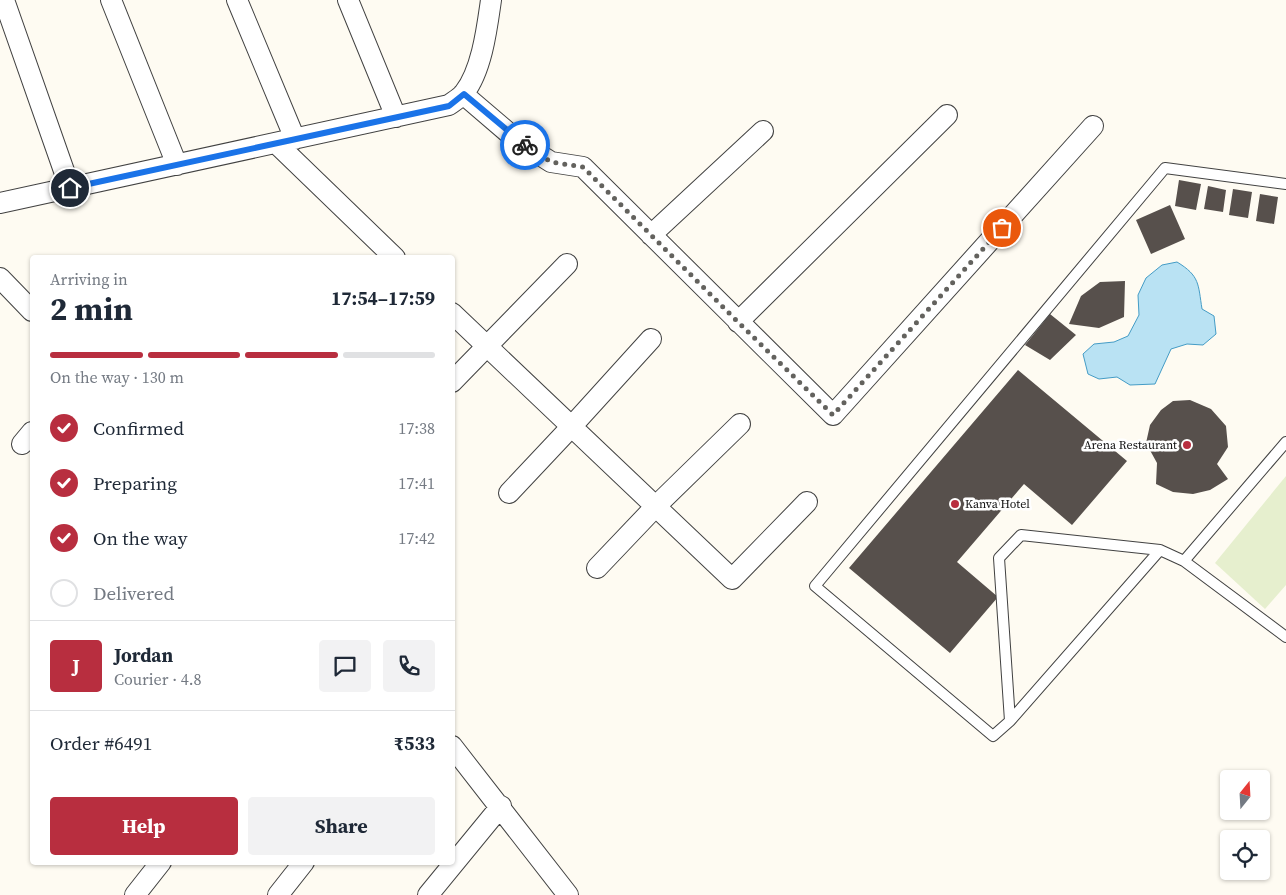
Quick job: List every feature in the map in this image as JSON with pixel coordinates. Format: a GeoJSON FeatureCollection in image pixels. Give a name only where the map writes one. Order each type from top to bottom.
{"type":"FeatureCollection","features":[{"type":"Feature","properties":{"kind":"street"},"geometry":{"type":"LineString","coordinates":[[4,0],[70,188]]}},
{"type":"Feature","properties":{"kind":"street"},"geometry":{"type":"LineString","coordinates":[[111,0],[178,164]]}},
{"type":"Feature","properties":{"kind":"street"},"geometry":{"type":"LineString","coordinates":[[237,0],[286,141],[391,255]]}},
{"type":"Feature","properties":{"kind":"street"},"geometry":{"type":"LineString","coordinates":[[348,0],[396,117]]}},
{"type":"Feature","properties":{"kind":"street"},"geometry":{"type":"LineString","coordinates":[[0,203],[449,106],[464,94],[471,81],[485,40],[491,0]]}},
{"type":"Feature","properties":{"kind":"street"},"geometry":{"type":"LineString","coordinates":[[464,94],[518,140],[551,162],[583,167],[833,415],[1093,126]]}},
{"type":"Feature","properties":{"kind":"street"},"geometry":{"type":"LineString","coordinates":[[738,322],[947,115]]}},
{"type":"Feature","properties":{"kind":"street"},"geometry":{"type":"LineString","coordinates":[[652,236],[763,131]]}},
{"type":"Feature","properties":{"kind":"street"},"geometry":{"type":"LineString","coordinates":[[455,379],[567,264]]}},
{"type":"Feature","properties":{"kind":"street"},"geometry":{"type":"LineString","coordinates":[[0,278],[30,309]]}},
{"type":"Feature","properties":{"kind":"street"},"geometry":{"type":"LineString","coordinates":[[455,316],[732,579],[807,502]]}},
{"type":"Feature","properties":{"kind":"street"},"geometry":{"type":"LineString","coordinates":[[509,493],[651,339]]}},
{"type":"Feature","properties":{"kind":"street"},"geometry":{"type":"LineString","coordinates":[[597,568],[656,506],[740,424]]}},
{"type":"Feature","properties":{"kind":"street"},"geometry":{"type":"LineString","coordinates":[[455,750],[501,806],[568,895]]}},
{"type":"Feature","properties":{"kind":"street"},"geometry":{"type":"LineString","coordinates":[[455,862],[501,806]]}},
{"type":"Feature","properties":{"kind":"street"},"geometry":{"type":"LineString","coordinates":[[136,895],[159,865]]}},
{"type":"Feature","properties":{"kind":"street"},"geometry":{"type":"LineString","coordinates":[[278,895],[302,865]]}},
{"type":"Feature","properties":{"kind":"street"},"geometry":{"type":"LineString","coordinates":[[428,895],[453,865]]}},
{"type":"Feature","properties":{"kind":"lane"},"geometry":{"type":"LineString","coordinates":[[1160,550],[1010,721],[993,736],[815,586],[1165,168],[1286,184]]}},
{"type":"Feature","properties":{"kind":"lane"},"geometry":{"type":"LineString","coordinates":[[1184,560],[1286,442]]}},
{"type":"Feature","properties":{"kind":"lane"},"geometry":{"type":"LineString","coordinates":[[1010,721],[999,558],[1021,535],[1160,550],[1184,560],[1286,637]]}},
{"type":"Feature","properties":{"kind":"green space"},"geometry":{"type":"Polygon","coordinates":[[[1286,476],[1286,585],[1265,609],[1215,563],[1286,476]]]}},
{"type":"Feature","properties":{"kind":"water"},"geometry":{"type":"Polygon","coordinates":[[[1177,262],[1185,267],[1197,281],[1202,309],[1214,316],[1216,334],[1203,345],[1187,344],[1171,349],[1155,384],[1130,385],[1117,377],[1099,379],[1088,374],[1083,354],[1094,344],[1114,342],[1128,336],[1139,315],[1138,295],[1146,278],[1162,265],[1177,262]]]}},
{"type":"Feature","properties":{"kind":"building"},"geometry":{"type":"Polygon","coordinates":[[[1179,180],[1201,184],[1196,210],[1175,206],[1179,180]]]}},
{"type":"Feature","properties":{"kind":"building"},"geometry":{"type":"Polygon","coordinates":[[[1208,186],[1226,190],[1223,212],[1204,209],[1208,186]]]}},
{"type":"Feature","properties":{"kind":"building"},"geometry":{"type":"Polygon","coordinates":[[[1233,189],[1252,192],[1248,218],[1229,215],[1233,189]]]}},
{"type":"Feature","properties":{"kind":"building"},"geometry":{"type":"Polygon","coordinates":[[[1260,194],[1278,197],[1274,224],[1256,221],[1260,194]]]}},
{"type":"Feature","properties":{"kind":"building"},"geometry":{"type":"Polygon","coordinates":[[[1170,205],[1185,239],[1151,254],[1136,220],[1170,205]]]}},
{"type":"Feature","properties":{"kind":"building"},"geometry":{"type":"Polygon","coordinates":[[[1125,281],[1124,317],[1099,328],[1069,324],[1081,296],[1100,282],[1125,281]]]}},
{"type":"Feature","properties":{"kind":"building"},"geometry":{"type":"Polygon","coordinates":[[[1050,314],[1076,335],[1050,360],[1025,345],[1050,314]]]}},
{"type":"Feature","properties":{"kind":"building","name":"Kanva Hotel"},"geometry":{"type":"Polygon","coordinates":[[[1018,370],[1127,461],[1072,525],[1024,484],[957,562],[998,597],[950,653],[849,568],[1018,370]]]}},
{"type":"Feature","properties":{"kind":"building","name":"Arena Restaurant"},"geometry":{"type":"Polygon","coordinates":[[[1190,400],[1211,409],[1226,426],[1228,447],[1217,464],[1228,479],[1210,490],[1193,494],[1173,492],[1156,484],[1157,463],[1146,443],[1150,425],[1161,410],[1173,401],[1190,400]]]}},
{"type":"Feature","properties":{"kind":"way so far"},"geometry":{"type":"LineString","coordinates":[[525,145],[551,162],[583,167],[833,415],[1002,228]]}},
{"type":"Feature","properties":{"kind":"place","name":"Arena Restaurant"},"geometry":{"type":"Point","coordinates":[1187,445]}},
{"type":"Feature","properties":{"kind":"place","name":"Kanva Hotel"},"geometry":{"type":"Point","coordinates":[955,504]}},
{"type":"Feature","properties":{"kind":"route"},"geometry":{"type":"LineString","coordinates":[[70,188],[449,106],[464,94],[525,145]]}}]}
